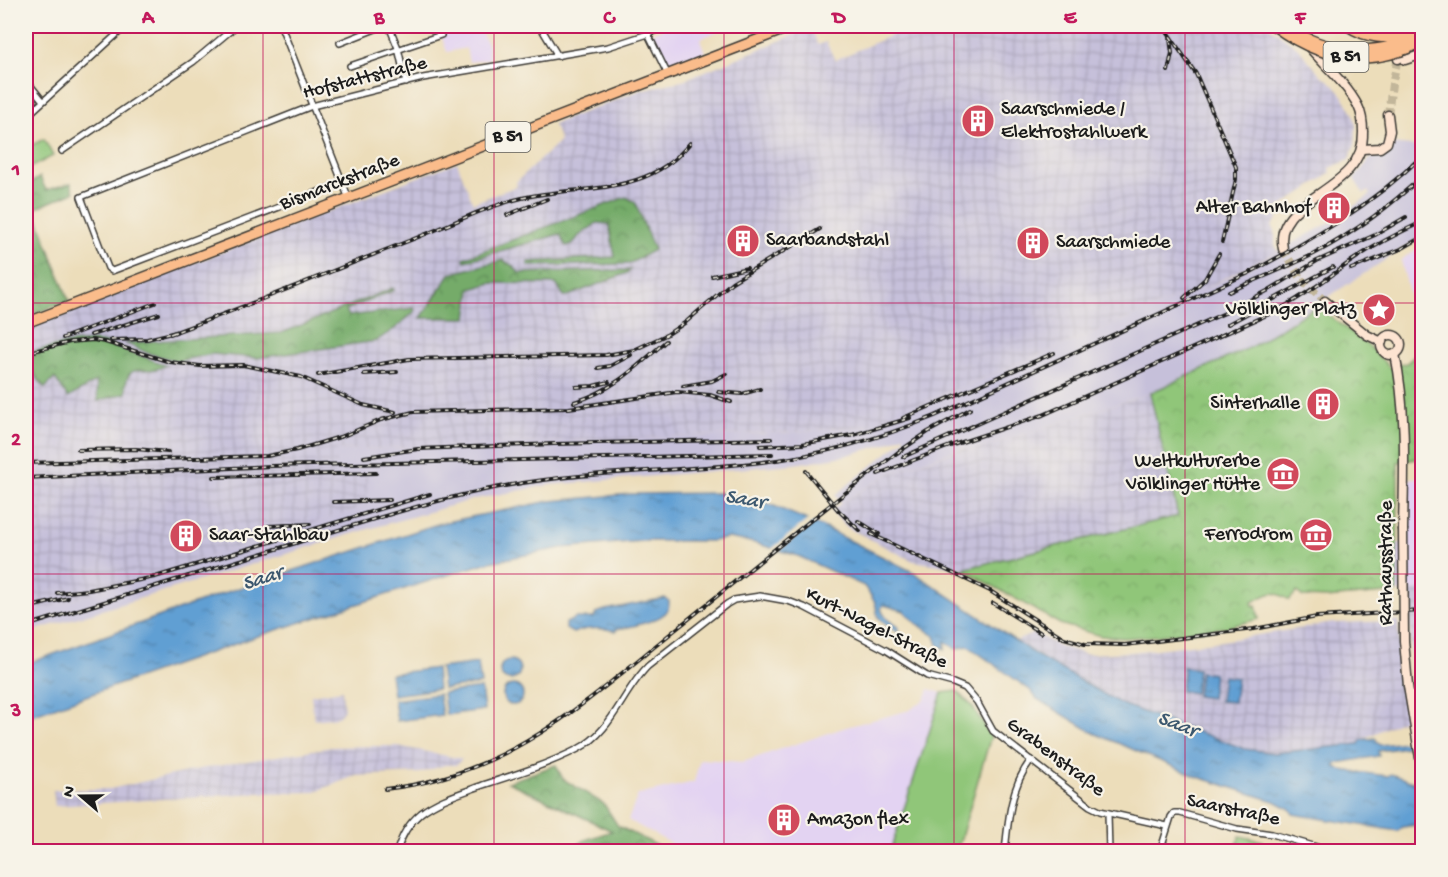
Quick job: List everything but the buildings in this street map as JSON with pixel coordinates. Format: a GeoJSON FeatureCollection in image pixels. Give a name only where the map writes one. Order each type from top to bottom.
{"type":"FeatureCollection","features":[{"type":"Feature","properties":{"kind":"main road","name":"Bismarckstraße"},"geometry":{"type":"LineString","coordinates":[[26,323],[668,75],[735,46],[748,44],[793,26]]}},
{"type":"Feature","properties":{"kind":"main road","name":"B 51"},"geometry":{"type":"LineString","coordinates":[[1274,26],[1304,45],[1341,57],[1359,58],[1386,56],[1422,34]]}},
{"type":"Feature","properties":{"kind":"main road","name":"B 51"},"geometry":{"type":"LineString","coordinates":[[1288,26],[1315,41],[1350,50],[1388,48],[1422,34]]}},
{"type":"Feature","properties":{"kind":"main road"},"geometry":{"type":"LineString","coordinates":[[1283,249],[1284,228],[1292,213],[1347,173],[1362,149],[1363,123],[1356,101],[1348,90],[1288,26]]}},
{"type":"Feature","properties":{"kind":"main road"},"geometry":{"type":"LineString","coordinates":[[1348,26],[1364,35],[1378,38],[1422,34]]}},
{"type":"Feature","properties":{"kind":"main road"},"geometry":{"type":"LineString","coordinates":[[1422,34],[1410,27],[1400,30],[1396,44],[1403,57],[1417,56],[1422,52]]}},
{"type":"Feature","properties":{"kind":"main road"},"geometry":{"type":"LineString","coordinates":[[1362,149],[1380,148],[1387,143],[1390,131],[1388,116]]}},
{"type":"Feature","properties":{"kind":"main road"},"geometry":{"type":"LineString","coordinates":[[1325,302],[1367,335],[1382,342]]}},
{"type":"Feature","properties":{"kind":"main road"},"geometry":{"type":"LineString","coordinates":[[1388,336],[1398,338],[1401,346],[1395,354],[1385,353],[1382,342],[1388,336]]}},
{"type":"Feature","properties":{"kind":"main road","name":"Rathausstraße"},"geometry":{"type":"LineString","coordinates":[[1395,354],[1405,469],[1404,641],[1408,686],[1422,770]]}},
{"type":"Feature","properties":{"kind":"street"},"geometry":{"type":"LineString","coordinates":[[26,117],[126,26]]}},
{"type":"Feature","properties":{"kind":"street"},"geometry":{"type":"LineString","coordinates":[[62,151],[193,62],[236,26]]}},
{"type":"Feature","properties":{"kind":"street"},"geometry":{"type":"LineString","coordinates":[[281,26],[349,199]]}},
{"type":"Feature","properties":{"kind":"street"},"geometry":{"type":"LineString","coordinates":[[340,43],[383,26]]}},
{"type":"Feature","properties":{"kind":"street"},"geometry":{"type":"LineString","coordinates":[[389,26],[398,48],[406,82]]}},
{"type":"Feature","properties":{"kind":"street"},"geometry":{"type":"LineString","coordinates":[[540,26],[558,56]]}},
{"type":"Feature","properties":{"kind":"street"},"geometry":{"type":"LineString","coordinates":[[644,26],[668,75]]}},
{"type":"Feature","properties":{"kind":"street","name":"Hofstattstraße"},"geometry":{"type":"LineString","coordinates":[[112,271],[108,268],[81,197],[312,106],[423,78],[619,44],[666,26]]}},
{"type":"Feature","properties":{"kind":"street"},"geometry":{"type":"LineString","coordinates":[[350,66],[441,35]]}},
{"type":"Feature","properties":{"kind":"street"},"geometry":{"type":"LineString","coordinates":[[26,80],[44,101]]}},
{"type":"Feature","properties":{"kind":"street","name":"Bismarckstraße"},"geometry":{"type":"LineString","coordinates":[[112,271],[342,183]]}},
{"type":"Feature","properties":{"kind":"street","name":"Kurt-Nagel-Straße"},"geometry":{"type":"LineString","coordinates":[[397,852],[411,822],[433,805],[563,755],[590,741],[608,723],[637,677],[664,653],[734,600],[746,597],[769,597],[804,607],[886,650],[927,676],[953,683],[970,693]]}},
{"type":"Feature","properties":{"kind":"street","name":"Grabenstraße"},"geometry":{"type":"LineString","coordinates":[[970,693],[993,730],[1090,806],[1108,813],[1167,826]]}},
{"type":"Feature","properties":{"kind":"street"},"geometry":{"type":"LineString","coordinates":[[1005,852],[1011,804],[1025,768],[1031,760]]}},
{"type":"Feature","properties":{"kind":"street","name":"Grabenstraße"},"geometry":{"type":"LineString","coordinates":[[1108,813],[1109,852]]}},
{"type":"Feature","properties":{"kind":"street","name":"Saarstraße"},"geometry":{"type":"LineString","coordinates":[[1167,826],[1174,813],[1180,813],[1237,829],[1272,834],[1334,852]]}},
{"type":"Feature","properties":{"kind":"street"},"geometry":{"type":"LineString","coordinates":[[1160,852],[1167,826]]}},
{"type":"Feature","properties":{"kind":"shaded area"},"geometry":{"type":"Polygon","coordinates":[[[438,26],[477,26],[487,43],[490,59],[469,62],[466,48],[447,52],[438,26]]]}},
{"type":"Feature","properties":{"kind":"shaded area"},"geometry":{"type":"Polygon","coordinates":[[[669,26],[730,26],[700,39],[705,53],[668,69],[652,33],[669,26]]]}},
{"type":"Feature","properties":{"kind":"shaded area"},"geometry":{"type":"Polygon","coordinates":[[[896,26],[1268,26],[1297,47],[1321,75],[1342,94],[1353,113],[1356,126],[1355,144],[1349,160],[1330,168],[1331,173],[1279,208],[1277,219],[1272,226],[1278,251],[1202,290],[1174,299],[870,425],[794,432],[336,450],[336,476],[367,475],[367,506],[26,615],[26,327],[457,162],[473,203],[517,186],[516,182],[560,141],[553,124],[641,90],[681,81],[811,28],[818,45],[826,42],[835,60],[899,32],[896,26]]]}},
{"type":"Feature","properties":{"kind":"shaded area"},"geometry":{"type":"Polygon","coordinates":[[[1391,144],[1422,147],[1422,236],[1251,347],[1150,393],[969,452],[966,447],[890,473],[841,503],[835,495],[905,439],[904,436],[883,445],[844,456],[795,464],[549,485],[475,499],[26,633],[26,615],[366,506],[367,476],[336,476],[336,450],[794,432],[870,425],[1174,299],[1202,290],[1246,269],[1329,223],[1370,195],[1368,191],[1364,194],[1354,179],[1369,160],[1391,144]]]}},
{"type":"Feature","properties":{"kind":"shaded area"},"geometry":{"type":"Polygon","coordinates":[[[1422,245],[1422,328],[1418,329],[1401,260],[1422,245]]]}},
{"type":"Feature","properties":{"kind":"shaded area"},"geometry":{"type":"Polygon","coordinates":[[[1150,393],[1178,516],[963,569],[913,561],[848,528],[831,511],[890,473],[967,447],[969,452],[1150,393]]]}},
{"type":"Feature","properties":{"kind":"shaded area"},"geometry":{"type":"Polygon","coordinates":[[[1422,476],[1422,590],[1397,592],[1397,544],[1408,544],[1409,480],[1422,476]]]}},
{"type":"Feature","properties":{"kind":"shaded area"},"geometry":{"type":"Polygon","coordinates":[[[1422,590],[1422,671],[1412,671],[1408,591],[1422,590]]]}},
{"type":"Feature","properties":{"kind":"shaded area"},"geometry":{"type":"Polygon","coordinates":[[[1398,621],[1405,719],[1361,740],[1359,744],[1275,753],[1245,749],[1121,704],[1016,641],[1034,633],[1060,646],[1086,654],[1132,652],[1215,642],[1333,623],[1398,621]]]}},
{"type":"Feature","properties":{"kind":"shaded area"},"geometry":{"type":"Polygon","coordinates":[[[929,689],[942,693],[890,851],[685,851],[628,820],[638,795],[694,782],[700,759],[743,762],[846,727],[910,710],[925,699],[929,689]]]}},
{"type":"Feature","properties":{"kind":"shaded area"},"geometry":{"type":"Polygon","coordinates":[[[342,690],[344,710],[341,714],[338,717],[314,720],[311,695],[342,690]]]}},
{"type":"Feature","properties":{"kind":"shaded area"},"geometry":{"type":"Polygon","coordinates":[[[398,746],[462,759],[456,765],[445,765],[420,773],[355,776],[314,792],[258,793],[55,806],[53,790],[110,789],[199,769],[331,747],[398,746]]]}},
{"type":"Feature","properties":{"kind":"green space"},"geometry":{"type":"Polygon","coordinates":[[[44,139],[53,156],[26,170],[26,148],[44,139]]]}},
{"type":"Feature","properties":{"kind":"green space"},"geometry":{"type":"Polygon","coordinates":[[[40,177],[46,190],[71,183],[74,192],[34,209],[69,301],[27,316],[26,186],[40,177]]]}},
{"type":"Feature","properties":{"kind":"green space"},"geometry":{"type":"Polygon","coordinates":[[[626,197],[635,202],[654,250],[629,264],[528,266],[528,262],[615,257],[609,224],[597,223],[579,236],[572,245],[566,246],[560,234],[465,261],[464,258],[626,197]]]}},
{"type":"Feature","properties":{"kind":"green space"},"geometry":{"type":"Polygon","coordinates":[[[503,260],[519,273],[630,270],[565,297],[556,284],[491,283],[471,289],[467,318],[421,318],[450,274],[503,260]]]}},
{"type":"Feature","properties":{"kind":"green space"},"geometry":{"type":"Polygon","coordinates":[[[393,288],[394,290],[346,310],[349,316],[414,308],[415,311],[397,327],[376,341],[257,358],[212,354],[178,361],[148,353],[125,343],[282,333],[393,288]]]}},
{"type":"Feature","properties":{"kind":"green space","name":"Weltkulturerbe Völklinger Hütte"},"geometry":{"type":"Polygon","coordinates":[[[1317,306],[1370,347],[1389,367],[1407,363],[1415,355],[1422,353],[1422,458],[1398,462],[1397,592],[1326,598],[1303,597],[1297,592],[1289,600],[1274,593],[1252,602],[1253,606],[1256,605],[1259,619],[1227,627],[1124,638],[1101,636],[1060,624],[963,569],[1178,516],[1150,393],[1251,347],[1317,306]]]}},
{"type":"Feature","properties":{"kind":"green space"},"geometry":{"type":"Polygon","coordinates":[[[93,341],[105,343],[166,365],[152,370],[133,371],[126,382],[126,393],[98,401],[96,381],[68,398],[55,378],[45,388],[31,370],[26,368],[26,353],[71,343],[93,341]]]}},
{"type":"Feature","properties":{"kind":"green space"},"geometry":{"type":"Polygon","coordinates":[[[957,691],[972,706],[991,736],[957,851],[890,851],[942,693],[957,691]]]}},
{"type":"Feature","properties":{"kind":"green space"},"geometry":{"type":"Polygon","coordinates":[[[556,765],[563,779],[604,804],[618,826],[668,851],[569,851],[585,840],[612,831],[508,782],[556,765]]]}},
{"type":"Feature","properties":{"kind":"green space"},"geometry":{"type":"Polygon","coordinates":[[[1240,836],[1262,841],[1259,851],[1235,851],[1240,836]]]}},
{"type":"Feature","properties":{"kind":"water","name":"Saar"},"geometry":{"type":"Polygon","coordinates":[[[719,493],[767,503],[821,526],[913,572],[1038,656],[1121,704],[1245,749],[1275,753],[1359,744],[1361,740],[1375,738],[1380,745],[1422,740],[1422,745],[1378,751],[1379,756],[1338,763],[1334,766],[1341,770],[1388,776],[1391,774],[1413,782],[1422,782],[1422,824],[1403,827],[1398,831],[1293,814],[1290,809],[1277,802],[1198,777],[1094,733],[1037,699],[1030,690],[968,646],[956,649],[945,641],[945,649],[938,645],[935,636],[916,623],[904,611],[884,605],[881,608],[882,611],[899,628],[898,632],[878,617],[875,602],[864,586],[798,556],[755,543],[728,538],[712,541],[642,541],[561,548],[485,563],[258,636],[26,717],[26,664],[233,590],[441,523],[550,501],[631,494],[719,493]]]}},
{"type":"Feature","properties":{"kind":"water"},"geometry":{"type":"Polygon","coordinates":[[[665,598],[669,601],[667,611],[649,622],[616,629],[616,631],[594,629],[573,633],[566,629],[566,623],[576,618],[594,618],[596,613],[605,610],[665,598]]]}},
{"type":"Feature","properties":{"kind":"water"},"geometry":{"type":"Polygon","coordinates":[[[506,660],[514,660],[520,666],[520,674],[514,680],[506,680],[500,674],[500,666],[506,660]]]}},
{"type":"Feature","properties":{"kind":"water"},"geometry":{"type":"Polygon","coordinates":[[[478,663],[481,684],[443,689],[440,668],[478,663]]]}},
{"type":"Feature","properties":{"kind":"water"},"geometry":{"type":"Polygon","coordinates":[[[1184,667],[1198,669],[1195,693],[1181,691],[1184,667]]]}},
{"type":"Feature","properties":{"kind":"water"},"geometry":{"type":"Polygon","coordinates":[[[436,668],[438,689],[393,695],[390,674],[436,668]]]}},
{"type":"Feature","properties":{"kind":"water"},"geometry":{"type":"Polygon","coordinates":[[[1200,672],[1214,674],[1211,698],[1197,696],[1200,672]]]}},
{"type":"Feature","properties":{"kind":"water"},"geometry":{"type":"Polygon","coordinates":[[[1223,676],[1237,678],[1234,702],[1220,701],[1223,676]]]}},
{"type":"Feature","properties":{"kind":"water"},"geometry":{"type":"Polygon","coordinates":[[[509,685],[517,685],[523,691],[523,699],[517,705],[509,705],[503,699],[503,691],[509,685]]]}},
{"type":"Feature","properties":{"kind":"water"},"geometry":{"type":"Polygon","coordinates":[[[481,688],[484,710],[446,715],[443,693],[481,688]]]}},
{"type":"Feature","properties":{"kind":"water"},"geometry":{"type":"Polygon","coordinates":[[[439,694],[442,715],[397,721],[394,700],[439,694]]]}},
{"type":"Feature","properties":{"kind":"pier"},"geometry":{"type":"Polygon","coordinates":[[[810,518],[816,521],[776,553],[769,551],[810,518]]]}},
{"type":"Feature","properties":{"kind":"tunnel"},"geometry":{"type":"LineString","coordinates":[[1388,115],[1398,59]]}},
{"type":"Feature","properties":{"kind":"tunnel"},"geometry":{"type":"LineString","coordinates":[[1283,249],[1301,279],[1325,301]]}},
{"type":"Feature","properties":{"kind":"railway"},"geometry":{"type":"LineString","coordinates":[[1165,29],[1196,74],[1236,167],[1236,179],[1222,242]]}},
{"type":"Feature","properties":{"kind":"railway"},"geometry":{"type":"LineString","coordinates":[[1168,71],[1172,53],[1170,39]]}},
{"type":"Feature","properties":{"kind":"railway"},"geometry":{"type":"LineString","coordinates":[[170,334],[495,206],[522,198],[633,181],[654,173],[673,161],[690,143]]}},
{"type":"Feature","properties":{"kind":"railway"},"geometry":{"type":"LineString","coordinates":[[26,626],[374,519],[478,491],[569,477],[784,459],[850,445],[893,432],[935,416],[1249,273],[1340,221],[1382,191],[1422,156]]}},
{"type":"Feature","properties":{"kind":"railway"},"geometry":{"type":"LineString","coordinates":[[1229,292],[1329,246],[1384,208],[1422,176]]}},
{"type":"Feature","properties":{"kind":"railway"},"geometry":{"type":"LineString","coordinates":[[507,215],[547,199]]}},
{"type":"Feature","properties":{"kind":"railway"},"geometry":{"type":"LineString","coordinates":[[903,457],[1227,312],[1317,261],[1375,235],[1406,217]]}},
{"type":"Feature","properties":{"kind":"railway"},"geometry":{"type":"LineString","coordinates":[[878,474],[950,446],[1043,415],[1280,309],[1370,249],[1422,222]]}},
{"type":"Feature","properties":{"kind":"railway"},"geometry":{"type":"LineString","coordinates":[[318,375],[409,359],[606,355],[634,350],[668,334],[686,322],[732,282],[820,229]]}},
{"type":"Feature","properties":{"kind":"railway"},"geometry":{"type":"LineString","coordinates":[[1351,269],[1401,249],[1422,237]]}},
{"type":"Feature","properties":{"kind":"railway"},"geometry":{"type":"LineString","coordinates":[[1184,298],[1205,279],[1219,254]]}},
{"type":"Feature","properties":{"kind":"railway"},"geometry":{"type":"LineString","coordinates":[[1228,324],[1333,267]]}},
{"type":"Feature","properties":{"kind":"railway"},"geometry":{"type":"LineString","coordinates":[[712,276],[747,268]]}},
{"type":"Feature","properties":{"kind":"railway"},"geometry":{"type":"LineString","coordinates":[[63,338],[155,303]]}},
{"type":"Feature","properties":{"kind":"railway"},"geometry":{"type":"LineString","coordinates":[[91,335],[159,314]]}},
{"type":"Feature","properties":{"kind":"railway"},"geometry":{"type":"LineString","coordinates":[[111,340],[147,339],[176,332]]}},
{"type":"Feature","properties":{"kind":"railway"},"geometry":{"type":"LineString","coordinates":[[26,353],[70,342],[93,340],[170,362],[200,366],[243,365],[301,377],[363,405],[395,412]]}},
{"type":"Feature","properties":{"kind":"railway"},"geometry":{"type":"LineString","coordinates":[[574,402],[612,385],[666,341]]}},
{"type":"Feature","properties":{"kind":"railway"},"geometry":{"type":"LineString","coordinates":[[903,418],[1054,353]]}},
{"type":"Feature","properties":{"kind":"railway"},"geometry":{"type":"LineString","coordinates":[[598,368],[610,366],[631,355]]}},
{"type":"Feature","properties":{"kind":"railway"},"geometry":{"type":"LineString","coordinates":[[364,374],[397,372]]}},
{"type":"Feature","properties":{"kind":"railway"},"geometry":{"type":"LineString","coordinates":[[683,386],[712,381],[726,374]]}},
{"type":"Feature","properties":{"kind":"railway"},"geometry":{"type":"LineString","coordinates":[[576,387],[609,382]]}},
{"type":"Feature","properties":{"kind":"railway"},"geometry":{"type":"LineString","coordinates":[[718,392],[742,394],[760,389]]}},
{"type":"Feature","properties":{"kind":"railway"},"geometry":{"type":"LineString","coordinates":[[26,463],[267,456],[297,450],[343,436],[381,420],[413,412],[569,408],[677,392],[710,395],[731,402]]}},
{"type":"Feature","properties":{"kind":"railway"},"geometry":{"type":"LineString","coordinates":[[385,789],[430,781],[471,768],[509,751],[545,730],[579,707],[897,453],[928,432],[970,409]]}},
{"type":"Feature","properties":{"kind":"railway"},"geometry":{"type":"LineString","coordinates":[[850,436],[910,418]]}},
{"type":"Feature","properties":{"kind":"railway"},"geometry":{"type":"LineString","coordinates":[[760,446],[802,444],[857,434]]}},
{"type":"Feature","properties":{"kind":"railway"},"geometry":{"type":"LineString","coordinates":[[364,457],[418,449],[771,439]]}},
{"type":"Feature","properties":{"kind":"railway"},"geometry":{"type":"LineString","coordinates":[[78,450],[136,449],[168,452]]}},
{"type":"Feature","properties":{"kind":"railway"},"geometry":{"type":"LineString","coordinates":[[26,478],[271,466],[772,454]]}},
{"type":"Feature","properties":{"kind":"railway"},"geometry":{"type":"LineString","coordinates":[[806,471],[838,510],[860,531]]}},
{"type":"Feature","properties":{"kind":"railway"},"geometry":{"type":"LineString","coordinates":[[214,477],[376,473]]}},
{"type":"Feature","properties":{"kind":"railway"},"geometry":{"type":"LineString","coordinates":[[57,593],[89,590],[155,577],[430,494]]}},
{"type":"Feature","properties":{"kind":"railway"},"geometry":{"type":"LineString","coordinates":[[333,502],[390,500]]}},
{"type":"Feature","properties":{"kind":"railway"},"geometry":{"type":"LineString","coordinates":[[858,521],[879,534]]}},
{"type":"Feature","properties":{"kind":"railway"},"geometry":{"type":"LineString","coordinates":[[268,526],[310,524]]}},
{"type":"Feature","properties":{"kind":"railway"},"geometry":{"type":"LineString","coordinates":[[871,534],[990,591],[1064,638],[1085,644],[1125,645],[1254,629],[1317,617],[1422,611]]}},
{"type":"Feature","properties":{"kind":"railway"},"geometry":{"type":"LineString","coordinates":[[26,608],[68,598]]}},
{"type":"Feature","properties":{"kind":"railway"},"geometry":{"type":"LineString","coordinates":[[993,603],[1041,633]]}},
{"type":"Feature","properties":{"kind":"place","name":"Saarschmiede / Elektrostahlwerk"},"geometry":{"type":"Point","coordinates":[978,121]}},
{"type":"Feature","properties":{"kind":"place","name":"Alter Bahnhof"},"geometry":{"type":"Point","coordinates":[1334,208]}},
{"type":"Feature","properties":{"kind":"place","name":"Saarbandstahl"},"geometry":{"type":"Point","coordinates":[743,241]}},
{"type":"Feature","properties":{"kind":"place","name":"Saarschmiede"},"geometry":{"type":"Point","coordinates":[1033,243]}},
{"type":"Feature","properties":{"kind":"place","name":"Völklinger Platz"},"geometry":{"type":"Point","coordinates":[1379,310]}},
{"type":"Feature","properties":{"kind":"place","name":"Sinterhalle"},"geometry":{"type":"Point","coordinates":[1323,404]}},
{"type":"Feature","properties":{"kind":"place","name":"Weltkulturerbe Völklinger Hütte"},"geometry":{"type":"Point","coordinates":[1283,474]}},
{"type":"Feature","properties":{"kind":"place","name":"Ferrodrom"},"geometry":{"type":"Point","coordinates":[1316,535]}},
{"type":"Feature","properties":{"kind":"place","name":"Saar-Stahlbau"},"geometry":{"type":"Point","coordinates":[186,536]}},
{"type":"Feature","properties":{"kind":"place","name":"Amazon flex"},"geometry":{"type":"Point","coordinates":[784,820]}}]}
